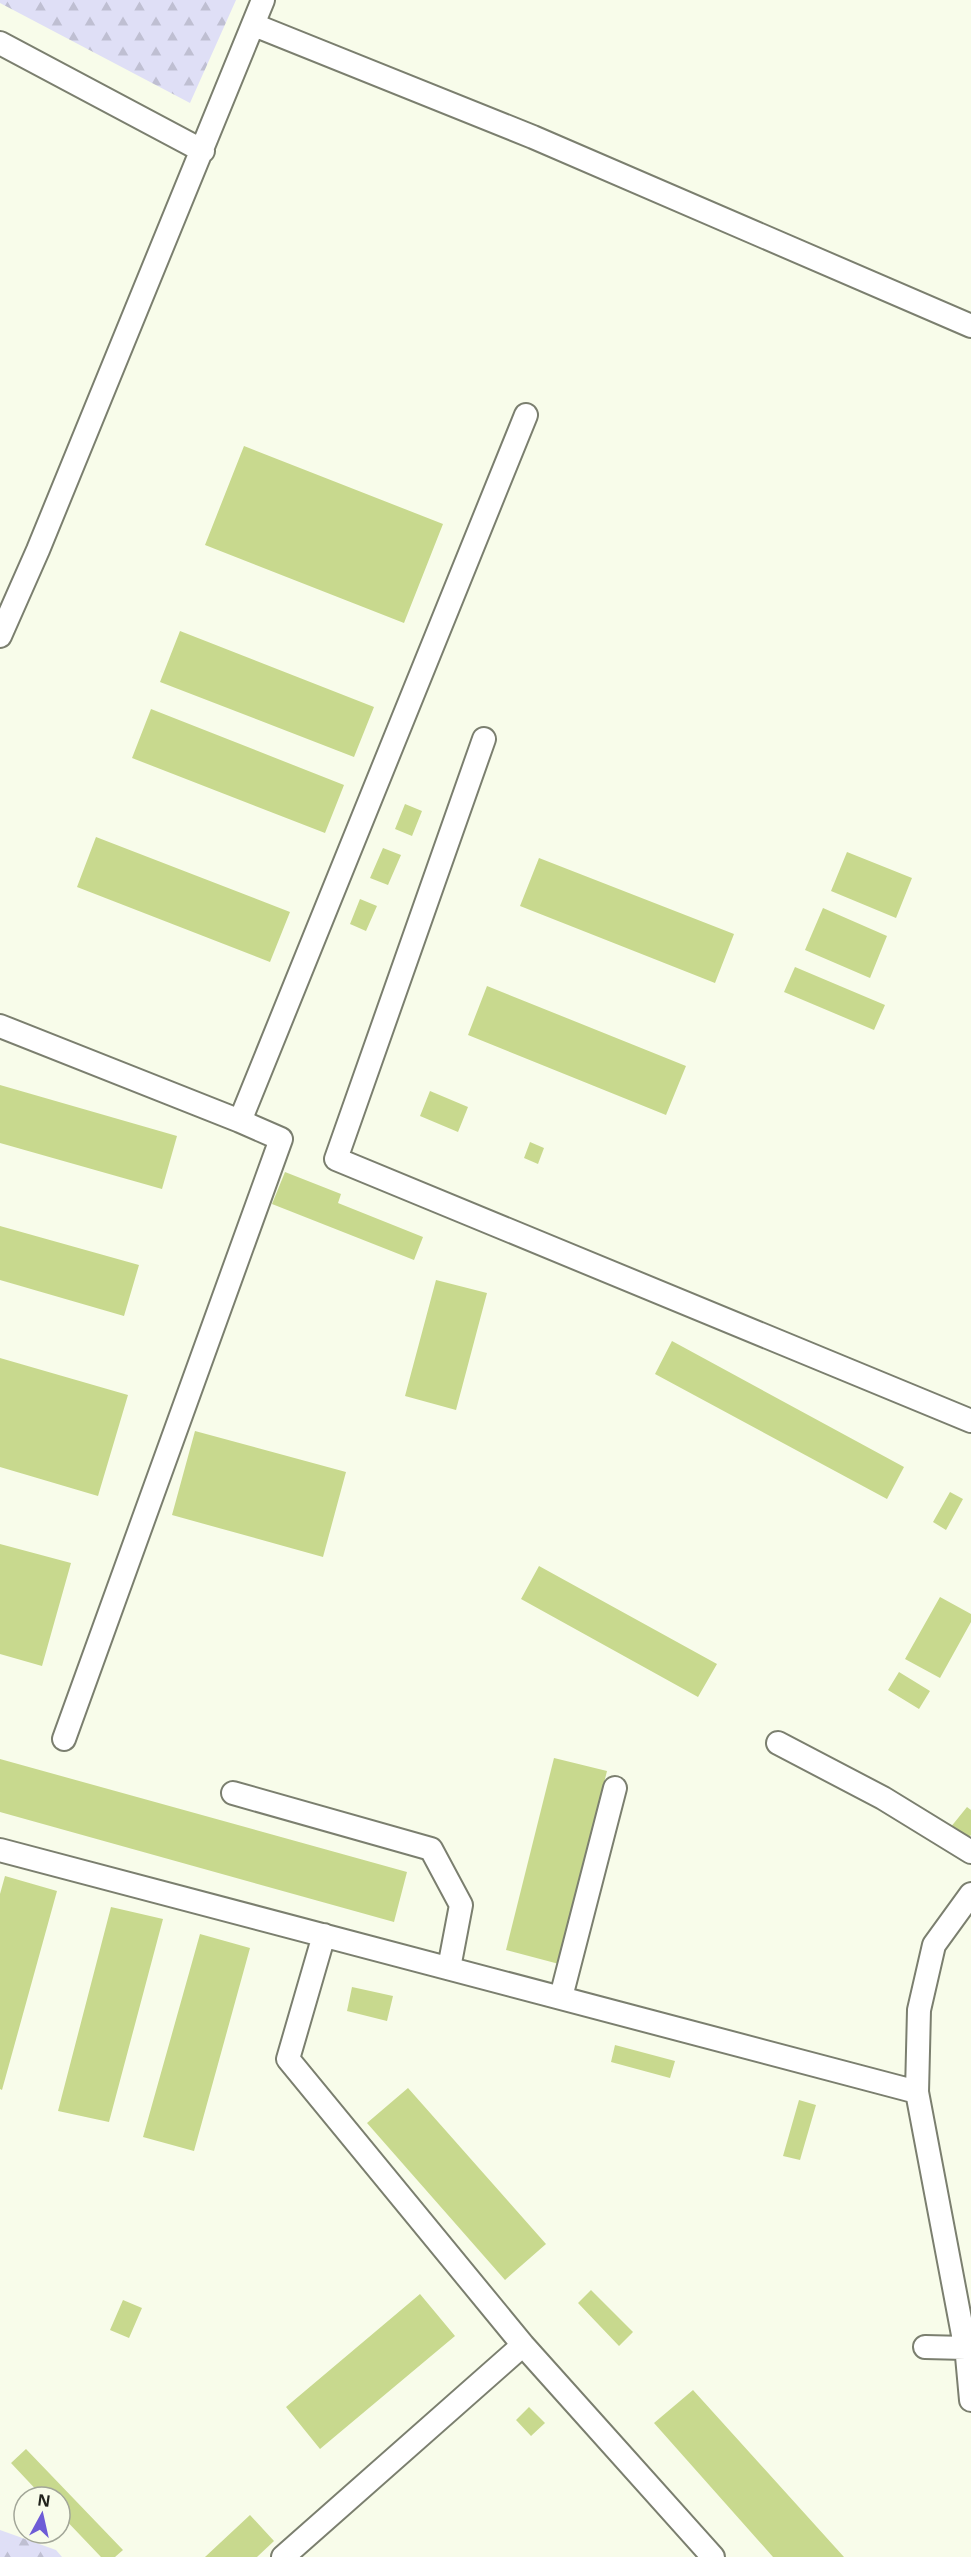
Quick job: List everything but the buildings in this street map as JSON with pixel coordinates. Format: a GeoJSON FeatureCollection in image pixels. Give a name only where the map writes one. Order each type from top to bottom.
{"type":"FeatureCollection","features":[{"type":"Feature","properties":{"kind":"street"},"geometry":{"type":"LineString","coordinates":[[0,636],[43,539],[263,0]]}},
{"type":"Feature","properties":{"kind":"street"},"geometry":{"type":"LineString","coordinates":[[254,25],[533,137],[971,326]]}},
{"type":"Feature","properties":{"kind":"street"},"geometry":{"type":"LineString","coordinates":[[0,43],[203,151]]}},
{"type":"Feature","properties":{"kind":"street"},"geometry":{"type":"LineString","coordinates":[[240,1121],[526,415]]}},
{"type":"Feature","properties":{"kind":"street"},"geometry":{"type":"LineString","coordinates":[[484,739],[336,1159],[971,1421]]}},
{"type":"Feature","properties":{"kind":"street"},"geometry":{"type":"LineString","coordinates":[[0,1026],[281,1139],[64,1739]]}},
{"type":"Feature","properties":{"kind":"street"},"geometry":{"type":"LineString","coordinates":[[778,1743],[883,1798],[971,1852]]}},
{"type":"Feature","properties":{"kind":"street"},"geometry":{"type":"LineString","coordinates":[[561,1997],[615,1788]]}},
{"type":"Feature","properties":{"kind":"street"},"geometry":{"type":"LineString","coordinates":[[233,1792],[431,1849],[461,1905],[449,1968]]}},
{"type":"Feature","properties":{"kind":"street"},"geometry":{"type":"LineString","coordinates":[[0,1850],[917,2092]]}},
{"type":"Feature","properties":{"kind":"street"},"geometry":{"type":"LineString","coordinates":[[971,1893],[934,1945],[919,2010],[917,2092],[968,2353],[971,2400]]}},
{"type":"Feature","properties":{"kind":"street"},"geometry":{"type":"LineString","coordinates":[[324,1935],[288,2059],[523,2345],[713,2557]]}},
{"type":"Feature","properties":{"kind":"street"},"geometry":{"type":"LineString","coordinates":[[283,2557],[523,2345]]}},
{"type":"Feature","properties":{"kind":"street"},"geometry":{"type":"LineString","coordinates":[[926,2347],[968,2353]]}},
{"type":"Feature","properties":{"kind":"green space"},"geometry":{"type":"Polygon","coordinates":[[[0,0],[236,0],[190,103],[0,3],[0,0]]]}},
{"type":"Feature","properties":{"kind":"green space"},"geometry":{"type":"Polygon","coordinates":[[[0,2530],[12,2534],[12,2545],[42,2545],[56,2550],[62,2557],[0,2557],[0,2530]]]}}]}
